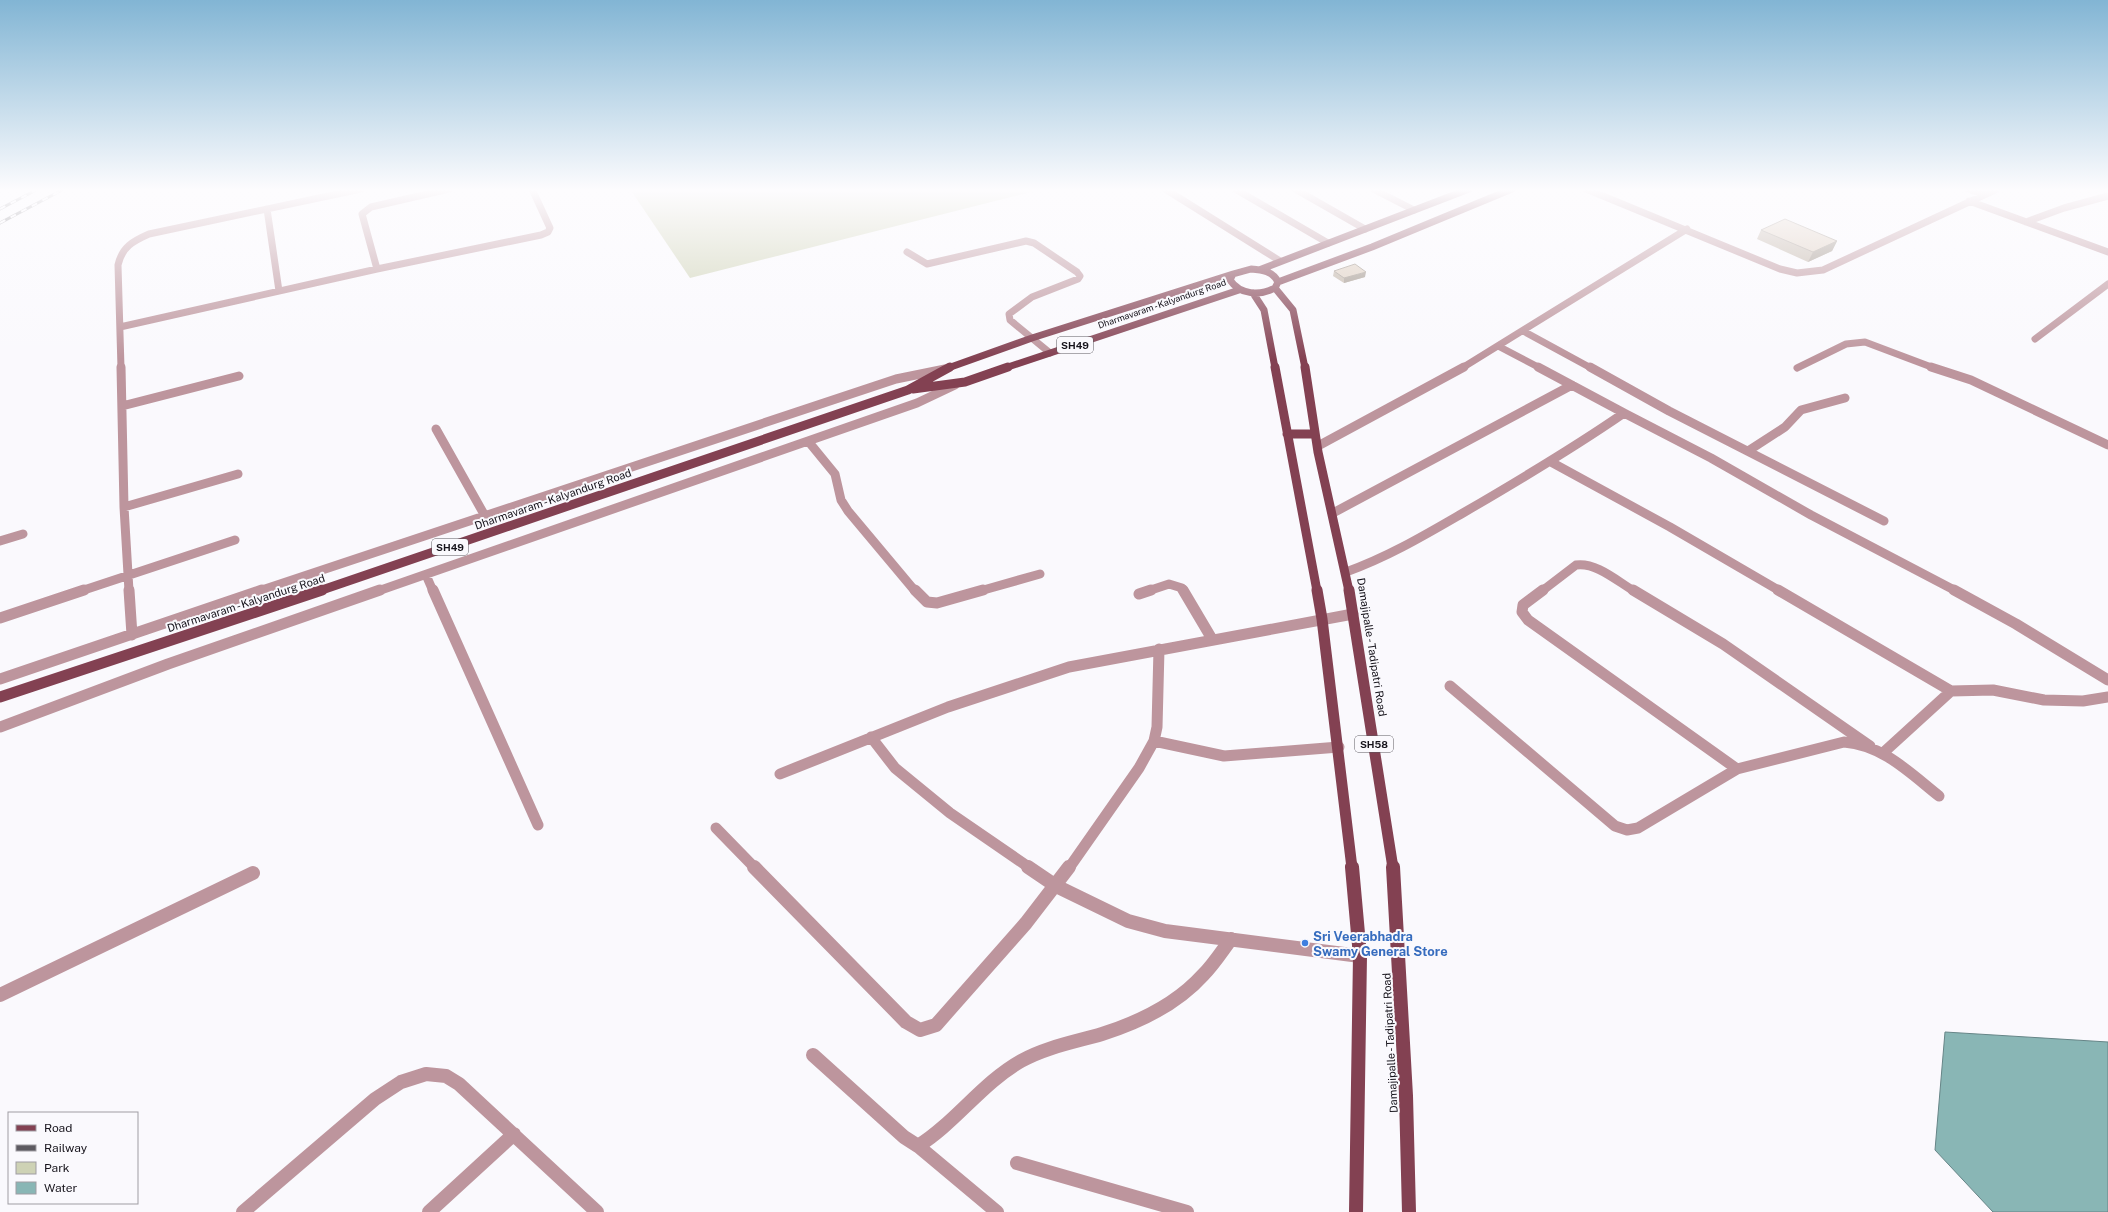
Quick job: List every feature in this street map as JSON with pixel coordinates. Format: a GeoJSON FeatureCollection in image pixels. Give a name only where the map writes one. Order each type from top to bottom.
{"type":"FeatureCollection","features":[{"type":"Feature","properties":{"kind":"main road"},"geometry":{"type":"LineString","coordinates":[[1321,246],[1259,270],[1244,270],[1233,274],[1230,280],[1239,290],[1253,293],[1266,292],[1277,285],[1375,246]]}},
{"type":"Feature","properties":{"kind":"main road","name":"Damajipalle - Tadipatri Road"},"geometry":{"type":"LineString","coordinates":[[1259,270],[1271,274],[1295,313],[1315,434],[1334,513],[1346,572],[1393,862],[1406,1096],[1409,1212]]}},
{"type":"Feature","properties":{"kind":"main road","name":"Dharmavaram - Kalyandurg Road"},"geometry":{"type":"LineString","coordinates":[[908,390],[945,368],[1032,338],[1233,274]]}},
{"type":"Feature","properties":{"kind":"main road","name":"Dharmavaram - Kalyandurg Road"},"geometry":{"type":"LineString","coordinates":[[0,697],[425,556],[898,393],[908,390],[955,385],[1239,290]]}},
{"type":"Feature","properties":{"kind":"main road","name":"SH58"},"geometry":{"type":"LineString","coordinates":[[1253,293],[1264,310],[1322,619],[1339,747],[1360,956],[1356,1212]]}},
{"type":"Feature","properties":{"kind":"main road"},"geometry":{"type":"LineString","coordinates":[[1287,434],[1315,434]]}},
{"type":"Feature","properties":{"kind":"street"},"geometry":{"type":"LineString","coordinates":[[128,246],[120,256],[118,265],[124,507],[132,635]]}},
{"type":"Feature","properties":{"kind":"street"},"geometry":{"type":"LineString","coordinates":[[272,246],[279,291]]}},
{"type":"Feature","properties":{"kind":"street"},"geometry":{"type":"LineString","coordinates":[[371,246],[377,269]]}},
{"type":"Feature","properties":{"kind":"street"},"geometry":{"type":"LineString","coordinates":[[120,327],[377,269],[491,246]]}},
{"type":"Feature","properties":{"kind":"street"},"geometry":{"type":"LineString","coordinates":[[908,252],[920,262],[927,264],[1006,246]]}},
{"type":"Feature","properties":{"kind":"street"},"geometry":{"type":"LineString","coordinates":[[1038,246],[1077,272],[1080,276],[1078,279],[1044,291],[1014,309],[1009,314],[1010,320],[1050,353]]}},
{"type":"Feature","properties":{"kind":"street"},"geometry":{"type":"LineString","coordinates":[[1255,246],[1280,261]]}},
{"type":"Feature","properties":{"kind":"street"},"geometry":{"type":"LineString","coordinates":[[1318,446],[1500,347],[1661,246]]}},
{"type":"Feature","properties":{"kind":"street"},"geometry":{"type":"LineString","coordinates":[[1726,246],[1780,269],[1797,273],[1823,270],[1875,246]]}},
{"type":"Feature","properties":{"kind":"street"},"geometry":{"type":"LineString","coordinates":[[2090,246],[2108,252]]}},
{"type":"Feature","properties":{"kind":"street"},"geometry":{"type":"LineString","coordinates":[[2035,339],[2108,284]]}},
{"type":"Feature","properties":{"kind":"street"},"geometry":{"type":"LineString","coordinates":[[1525,332],[1748,451],[1884,521]]}},
{"type":"Feature","properties":{"kind":"street"},"geometry":{"type":"LineString","coordinates":[[1797,368],[1846,344],[1865,342],[1914,362],[1971,380],[2108,445]]}},
{"type":"Feature","properties":{"kind":"street"},"geometry":{"type":"LineString","coordinates":[[1500,347],[1711,458],[1811,515],[2010,620],[2108,680]]}},
{"type":"Feature","properties":{"kind":"street"},"geometry":{"type":"LineString","coordinates":[[0,679],[896,379],[945,368]]}},
{"type":"Feature","properties":{"kind":"street"},"geometry":{"type":"LineString","coordinates":[[122,406],[239,376]]}},
{"type":"Feature","properties":{"kind":"street"},"geometry":{"type":"LineString","coordinates":[[0,727],[168,664],[917,402],[955,385]]}},
{"type":"Feature","properties":{"kind":"street"},"geometry":{"type":"LineString","coordinates":[[1334,513],[1572,385]]}},
{"type":"Feature","properties":{"kind":"street"},"geometry":{"type":"LineString","coordinates":[[1748,451],[1785,428],[1801,410],[1845,398]]}},
{"type":"Feature","properties":{"kind":"street"},"geometry":{"type":"LineString","coordinates":[[1346,572],[1364,566],[1418,538],[1551,462],[1624,413]]}},
{"type":"Feature","properties":{"kind":"street"},"geometry":{"type":"LineString","coordinates":[[436,429],[485,516]]}},
{"type":"Feature","properties":{"kind":"street"},"geometry":{"type":"LineString","coordinates":[[808,441],[835,474],[841,500],[848,511],[918,594],[927,602],[937,604],[1040,574]]}},
{"type":"Feature","properties":{"kind":"street"},"geometry":{"type":"LineString","coordinates":[[1551,462],[1670,527],[1951,691],[1993,690],[2044,700],[2083,701],[2108,697]]}},
{"type":"Feature","properties":{"kind":"street"},"geometry":{"type":"LineString","coordinates":[[124,507],[238,474]]}},
{"type":"Feature","properties":{"kind":"street"},"geometry":{"type":"LineString","coordinates":[[0,541],[23,534]]}},
{"type":"Feature","properties":{"kind":"street"},"geometry":{"type":"LineString","coordinates":[[0,618],[235,540]]}},
{"type":"Feature","properties":{"kind":"street"},"geometry":{"type":"LineString","coordinates":[[1737,769],[1528,620],[1522,612],[1523,605],[1576,565],[1583,564],[1594,566],[1723,644],[1870,746],[1883,753],[1939,796]]}},
{"type":"Feature","properties":{"kind":"street"},"geometry":{"type":"LineString","coordinates":[[426,575],[538,825]]}},
{"type":"Feature","properties":{"kind":"street"},"geometry":{"type":"LineString","coordinates":[[1139,594],[1169,584],[1182,588],[1212,639]]}},
{"type":"Feature","properties":{"kind":"street"},"geometry":{"type":"LineString","coordinates":[[780,774],[871,737],[1014,684],[1082,664],[1160,648],[1353,614]]}},
{"type":"Feature","properties":{"kind":"street"},"geometry":{"type":"LineString","coordinates":[[716,828],[906,1022],[920,1030],[936,1025],[992,964],[1056,886],[1139,768],[1154,741],[1157,727],[1160,648]]}},
{"type":"Feature","properties":{"kind":"street"},"geometry":{"type":"LineString","coordinates":[[1450,686],[1615,826],[1627,830],[1638,828],[1737,769],[1844,742],[1854,741],[1870,746]]}},
{"type":"Feature","properties":{"kind":"street"},"geometry":{"type":"LineString","coordinates":[[1883,753],[1951,691]]}},
{"type":"Feature","properties":{"kind":"street"},"geometry":{"type":"LineString","coordinates":[[871,737],[895,768],[950,813],[1056,886],[1128,921],[1147,928],[1360,956]]}},
{"type":"Feature","properties":{"kind":"street"},"geometry":{"type":"LineString","coordinates":[[1154,741],[1224,756],[1339,747]]}},
{"type":"Feature","properties":{"kind":"street"},"geometry":{"type":"LineString","coordinates":[[0,995],[253,873]]}},
{"type":"Feature","properties":{"kind":"street"},"geometry":{"type":"LineString","coordinates":[[918,1146],[934,1137],[988,1085],[1020,1061],[1058,1045],[1116,1029],[1148,1017],[1182,996],[1204,976],[1231,939]]}},
{"type":"Feature","properties":{"kind":"street"},"geometry":{"type":"LineString","coordinates":[[813,1056],[904,1137],[918,1146],[997,1212]]}},
{"type":"Feature","properties":{"kind":"street"},"geometry":{"type":"LineString","coordinates":[[243,1212],[375,1099],[401,1082],[426,1074],[446,1076],[460,1084],[597,1212]]}},
{"type":"Feature","properties":{"kind":"street"},"geometry":{"type":"LineString","coordinates":[[429,1212],[514,1134]]}},
{"type":"Feature","properties":{"kind":"street"},"geometry":{"type":"LineString","coordinates":[[1017,1163],[1187,1212]]}},
{"type":"Feature","properties":{"kind":"green space"},"geometry":{"type":"Polygon","coordinates":[[[668,246],[819,246],[690,278],[668,246]]]}},
{"type":"Feature","properties":{"kind":"water"},"geometry":{"type":"Polygon","coordinates":[[[1945,1032],[2108,1042],[2108,1212],[1993,1212],[1935,1150],[1945,1032]]]}},
{"type":"Feature","properties":{"kind":"building"},"geometry":{"type":"Polygon","coordinates":[[[1798,246],[1827,246],[1813,252],[1798,246]]]}},
{"type":"Feature","properties":{"kind":"building"},"geometry":{"type":"Polygon","coordinates":[[[1355,264],[1366,272],[1344,278],[1334,271],[1355,264]]]}},
{"type":"Feature","properties":{"kind":"place","name":"Sri Veerabhadra Swamy General Store"},"geometry":{"type":"Point","coordinates":[1305,943]}}]}
